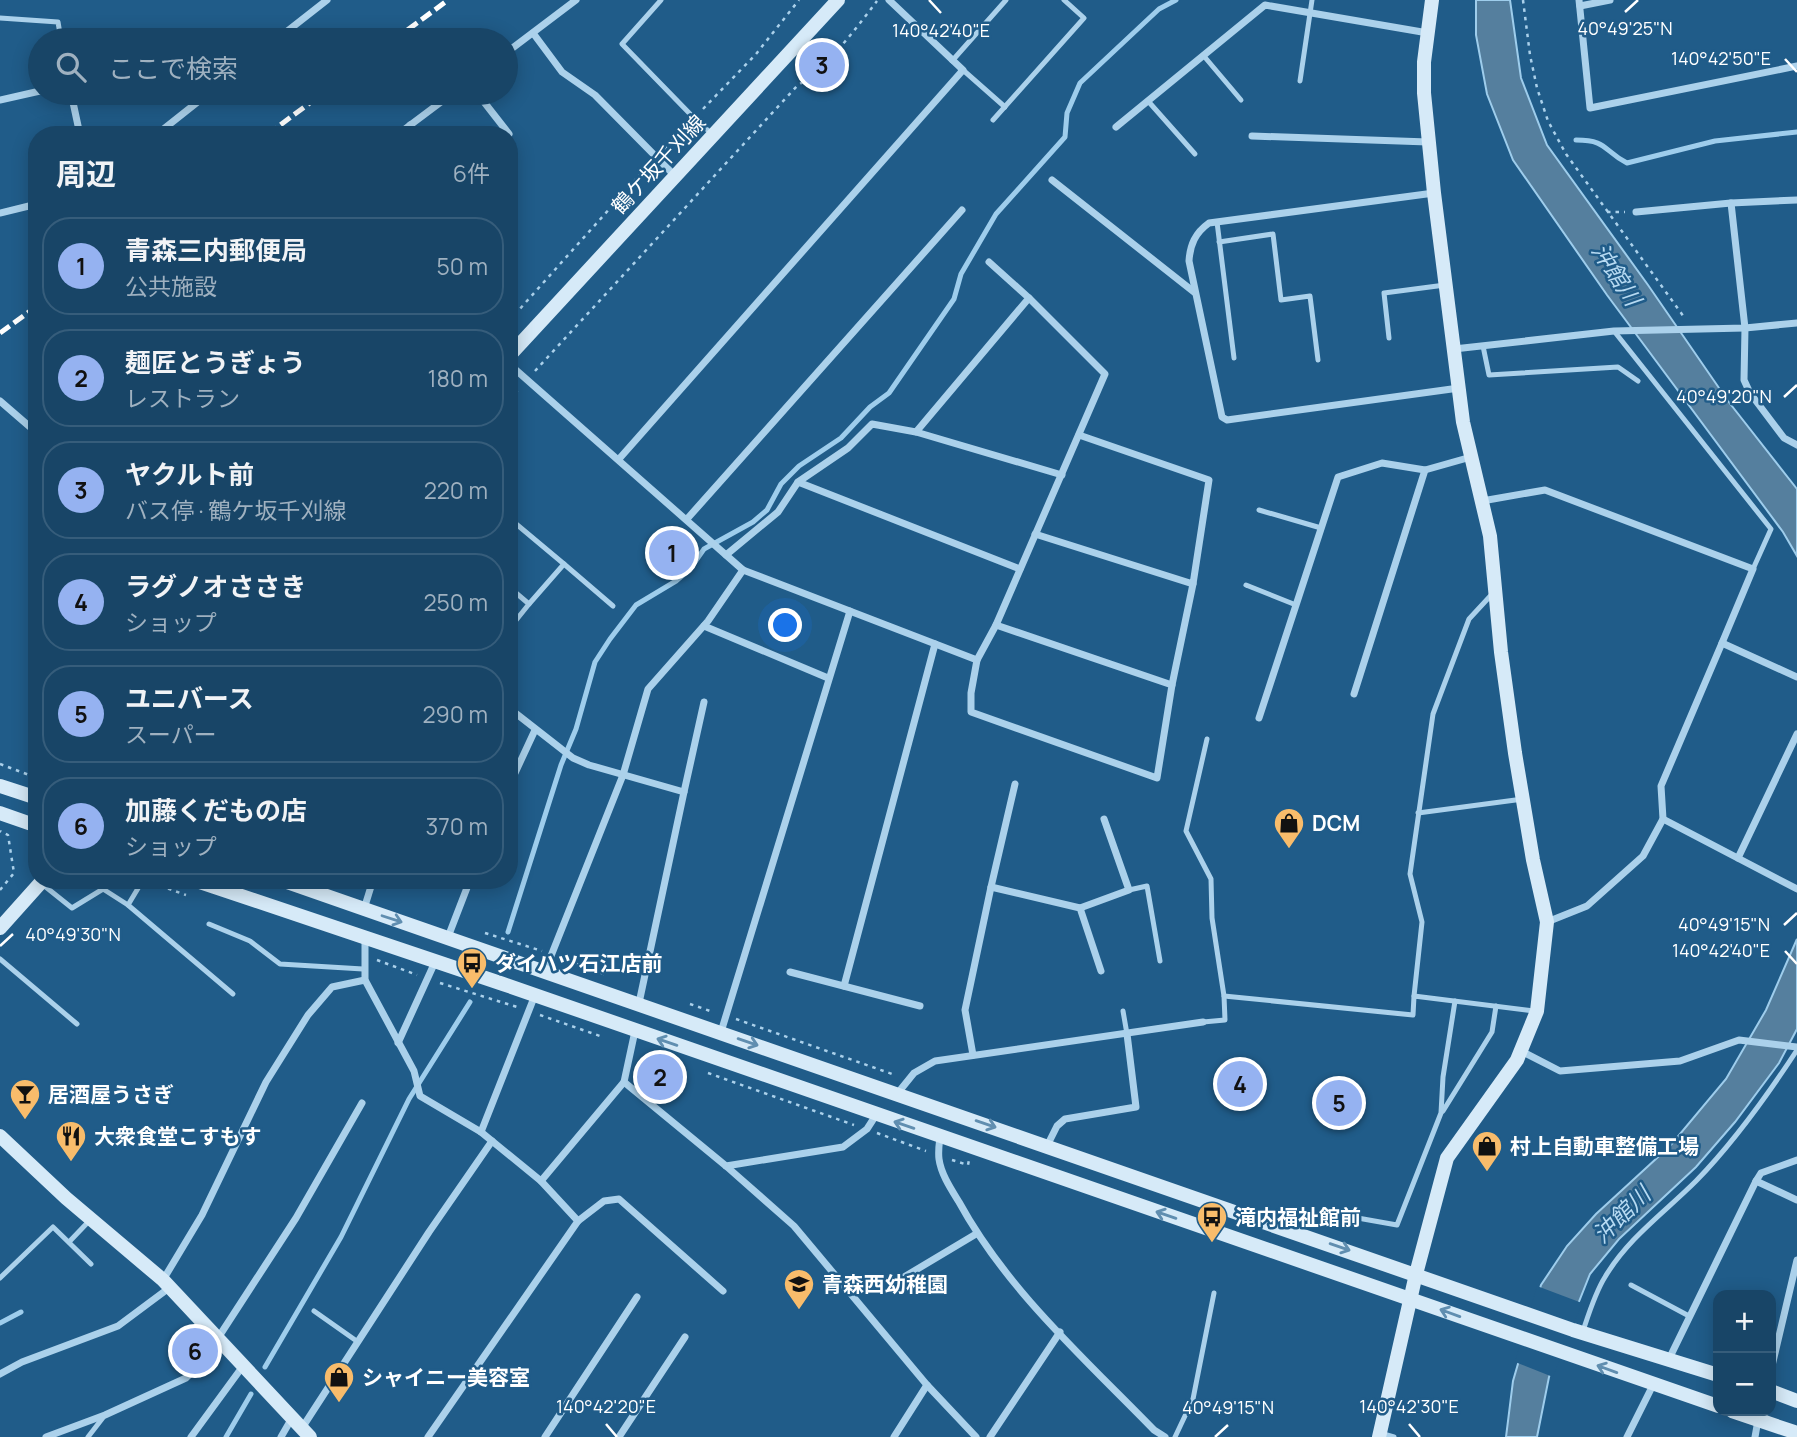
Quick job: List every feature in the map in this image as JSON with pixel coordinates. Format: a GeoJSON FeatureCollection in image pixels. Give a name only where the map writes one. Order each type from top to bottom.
{"type":"FeatureCollection","features":[{"type":"Feature","properties":{"kind":"street"},"geometry":{"type":"LineString","coordinates":[[291,28],[327,0]]}},
{"type":"Feature","properties":{"kind":"street"},"geometry":{"type":"LineString","coordinates":[[518,44],[576,0]]}},
{"type":"Feature","properties":{"kind":"street","name":"鶴ケ坂千刈線"},"geometry":{"type":"LineString","coordinates":[[518,346],[838,0]]}},
{"type":"Feature","properties":{"kind":"street"},"geometry":{"type":"LineString","coordinates":[[619,459],[963,70],[890,0]]}},
{"type":"Feature","properties":{"kind":"street"},"geometry":{"type":"LineString","coordinates":[[1384,1436],[1410,1299],[1447,1158],[1504,1079],[1521,1050],[1537,1011],[1546,922],[1522,799],[1501,652],[1490,536],[1458,388],[1424,93],[1432,0]]}},
{"type":"Feature","properties":{"kind":"street"},"geometry":{"type":"LineString","coordinates":[[1610,0],[1580,3],[1590,108],[1797,66]]}},
{"type":"Feature","properties":{"kind":"street"},"geometry":{"type":"LineString","coordinates":[[1116,127],[1265,5],[1428,33]]}},
{"type":"Feature","properties":{"kind":"street"},"geometry":{"type":"LineString","coordinates":[[533,33],[562,72],[596,95],[675,176]]}},
{"type":"Feature","properties":{"kind":"street"},"geometry":{"type":"LineString","coordinates":[[0,100],[28,94]]}},
{"type":"Feature","properties":{"kind":"street"},"geometry":{"type":"LineString","coordinates":[[74,105],[78,126]]}},
{"type":"Feature","properties":{"kind":"street"},"geometry":{"type":"LineString","coordinates":[[167,126],[194,105]]}},
{"type":"Feature","properties":{"kind":"street"},"geometry":{"type":"LineString","coordinates":[[410,125],[437,105]]}},
{"type":"Feature","properties":{"kind":"street"},"geometry":{"type":"LineString","coordinates":[[486,105],[503,126]]}},
{"type":"Feature","properties":{"kind":"street"},"geometry":{"type":"LineString","coordinates":[[1252,136],[1428,142]]}},
{"type":"Feature","properties":{"kind":"street"},"geometry":{"type":"LineString","coordinates":[[1052,180],[1194,292]]}},
{"type":"Feature","properties":{"kind":"street"},"geometry":{"type":"LineString","coordinates":[[1434,193],[1217,222],[1202,228],[1190,248],[1189,261],[1222,417],[1227,420],[1458,388]]}},
{"type":"Feature","properties":{"kind":"street"},"geometry":{"type":"LineString","coordinates":[[1636,212],[1797,200]]}},
{"type":"Feature","properties":{"kind":"street"},"geometry":{"type":"LineString","coordinates":[[1731,203],[1745,328],[1744,380],[1750,393],[1784,438],[1797,445]]}},
{"type":"Feature","properties":{"kind":"street"},"geometry":{"type":"LineString","coordinates":[[0,213],[28,206]]}},
{"type":"Feature","properties":{"kind":"street"},"geometry":{"type":"LineString","coordinates":[[687,519],[962,210]]}},
{"type":"Feature","properties":{"kind":"street"},"geometry":{"type":"LineString","coordinates":[[989,262],[1105,374],[996,625],[977,660],[971,693],[971,712],[1157,778],[1172,685],[1193,584],[1209,480],[1079,435]]}},
{"type":"Feature","properties":{"kind":"street"},"geometry":{"type":"LineString","coordinates":[[916,432],[1029,298]]}},
{"type":"Feature","properties":{"kind":"street"},"geometry":{"type":"LineString","coordinates":[[1454,349],[1614,331],[1745,328],[1797,323]]}},
{"type":"Feature","properties":{"kind":"street"},"geometry":{"type":"LineString","coordinates":[[518,372],[743,570],[977,660]]}},
{"type":"Feature","properties":{"kind":"street"},"geometry":{"type":"LineString","coordinates":[[0,401],[28,425]]}},
{"type":"Feature","properties":{"kind":"street"},"geometry":{"type":"LineString","coordinates":[[726,555],[778,512],[798,482],[848,448],[872,424],[916,432],[1062,475]]}},
{"type":"Feature","properties":{"kind":"street"},"geometry":{"type":"LineString","coordinates":[[1259,718],[1338,477],[1382,463],[1424,470],[1471,457]]}},
{"type":"Feature","properties":{"kind":"street"},"geometry":{"type":"LineString","coordinates":[[1353,694],[1424,470]]}},
{"type":"Feature","properties":{"kind":"street"},"geometry":{"type":"LineString","coordinates":[[798,482],[1020,569]]}},
{"type":"Feature","properties":{"kind":"street"},"geometry":{"type":"LineString","coordinates":[[1482,501],[1545,490],[1753,569],[1661,786],[1663,819],[1643,856],[1587,906],[1546,922]]}},
{"type":"Feature","properties":{"kind":"street"},"geometry":{"type":"LineString","coordinates":[[1035,534],[1193,584]]}},
{"type":"Feature","properties":{"kind":"street"},"geometry":{"type":"LineString","coordinates":[[544,971],[623,775],[648,689],[704,626],[743,570]]}},
{"type":"Feature","properties":{"kind":"street"},"geometry":{"type":"LineString","coordinates":[[721,1032],[850,611]]}},
{"type":"Feature","properties":{"kind":"street"},"geometry":{"type":"LineString","coordinates":[[996,625],[1172,685]]}},
{"type":"Feature","properties":{"kind":"street"},"geometry":{"type":"LineString","coordinates":[[704,626],[828,678]]}},
{"type":"Feature","properties":{"kind":"street"},"geometry":{"type":"LineString","coordinates":[[1723,643],[1797,677]]}},
{"type":"Feature","properties":{"kind":"street"},"geometry":{"type":"LineString","coordinates":[[844,986],[934,645]]}},
{"type":"Feature","properties":{"kind":"street"},"geometry":{"type":"LineString","coordinates":[[639,1003],[704,702]]}},
{"type":"Feature","properties":{"kind":"street"},"geometry":{"type":"LineString","coordinates":[[518,716],[573,758],[684,792]]}},
{"type":"Feature","properties":{"kind":"street"},"geometry":{"type":"LineString","coordinates":[[518,767],[535,730]]}},
{"type":"Feature","properties":{"kind":"street"},"geometry":{"type":"LineString","coordinates":[[1738,858],[1797,734]]}},
{"type":"Feature","properties":{"kind":"street"},"geometry":{"type":"LineString","coordinates":[[973,1055],[965,1010],[990,887],[1015,784]]}},
{"type":"Feature","properties":{"kind":"street"},"geometry":{"type":"LineString","coordinates":[[0,786],[28,795]]}},
{"type":"Feature","properties":{"kind":"street"},"geometry":{"type":"LineString","coordinates":[[0,813],[28,823]]}},
{"type":"Feature","properties":{"kind":"street"},"geometry":{"type":"LineString","coordinates":[[990,887],[1080,908],[1129,890],[1104,819]]}},
{"type":"Feature","properties":{"kind":"street"},"geometry":{"type":"LineString","coordinates":[[1663,819],[1797,889]]}},
{"type":"Feature","properties":{"kind":"street"},"geometry":{"type":"LineString","coordinates":[[0,928],[36,889]]}},
{"type":"Feature","properties":{"kind":"street"},"geometry":{"type":"LineString","coordinates":[[221,889],[535,995],[1713,1404]]}},
{"type":"Feature","properties":{"kind":"street"},"geometry":{"type":"LineString","coordinates":[[307,889],[1578,1331],[1713,1374]]}},
{"type":"Feature","properties":{"kind":"street"},"geometry":{"type":"LineString","coordinates":[[364,909],[370,889]]}},
{"type":"Feature","properties":{"kind":"street"},"geometry":{"type":"LineString","coordinates":[[448,937],[467,889]]}},
{"type":"Feature","properties":{"kind":"street"},"geometry":{"type":"LineString","coordinates":[[1080,908],[1101,971]]}},
{"type":"Feature","properties":{"kind":"street"},"geometry":{"type":"LineString","coordinates":[[365,938],[365,980],[415,1078],[420,1096],[481,1132],[541,1181],[578,1220]]}},
{"type":"Feature","properties":{"kind":"street"},"geometry":{"type":"LineString","coordinates":[[398,1043],[435,961]]}},
{"type":"Feature","properties":{"kind":"street"},"geometry":{"type":"LineString","coordinates":[[790,972],[920,1006]]}},
{"type":"Feature","properties":{"kind":"street"},"geometry":{"type":"LineString","coordinates":[[0,1374],[22,1362],[118,1326],[166,1284],[266,1083],[308,1015],[332,988],[365,980]]}},
{"type":"Feature","properties":{"kind":"street"},"geometry":{"type":"LineString","coordinates":[[481,1132],[535,995]]}},
{"type":"Feature","properties":{"kind":"street"},"geometry":{"type":"LineString","coordinates":[[897,1094],[908,1080],[928,1064],[973,1055],[1203,1022]]}},
{"type":"Feature","properties":{"kind":"street"},"geometry":{"type":"LineString","coordinates":[[541,1181],[624,1082],[635,1031]]}},
{"type":"Feature","properties":{"kind":"street"},"geometry":{"type":"LineString","coordinates":[[1047,1146],[1057,1126],[1065,1119],[1136,1107],[1126,1034]]}},
{"type":"Feature","properties":{"kind":"street"},"geometry":{"type":"LineString","coordinates":[[1521,1050],[1560,1071],[1679,1061],[1739,1040],[1795,1048]]}},
{"type":"Feature","properties":{"kind":"street"},"geometry":{"type":"LineString","coordinates":[[624,1082],[794,1226],[927,1385],[976,1437]]}},
{"type":"Feature","properties":{"kind":"street"},"geometry":{"type":"LineString","coordinates":[[46,1437],[105,1415],[186,1378],[220,1341],[296,1218],[362,1103]]}},
{"type":"Feature","properties":{"kind":"street"},"geometry":{"type":"LineString","coordinates":[[726,1166],[842,1147],[867,1129],[876,1115]]}},
{"type":"Feature","properties":{"kind":"street"},"geometry":{"type":"LineString","coordinates":[[0,1136],[166,1284],[301,1428]]}},
{"type":"Feature","properties":{"kind":"street"},"geometry":{"type":"LineString","coordinates":[[940,1137],[938,1156],[945,1176],[976,1234],[1005,1272],[1060,1332],[1154,1430],[1166,1437]]}},
{"type":"Feature","properties":{"kind":"street"},"geometry":{"type":"LineString","coordinates":[[281,1437],[301,1428],[492,1141]]}},
{"type":"Feature","properties":{"kind":"street"},"geometry":{"type":"LineString","coordinates":[[1668,1360],[1760,1172],[1797,1160]]}},
{"type":"Feature","properties":{"kind":"street"},"geometry":{"type":"LineString","coordinates":[[1756,1181],[1797,1200]]}},
{"type":"Feature","properties":{"kind":"street"},"geometry":{"type":"LineString","coordinates":[[428,1437],[578,1220],[604,1200],[619,1199],[723,1291]]}},
{"type":"Feature","properties":{"kind":"street"},"geometry":{"type":"LineString","coordinates":[[899,1280],[976,1234]]}},
{"type":"Feature","properties":{"kind":"street"},"geometry":{"type":"LineString","coordinates":[[1775,1353],[1797,1260]]}},
{"type":"Feature","properties":{"kind":"street"},"geometry":{"type":"LineString","coordinates":[[545,1437],[637,1297]]}},
{"type":"Feature","properties":{"kind":"street"},"geometry":{"type":"LineString","coordinates":[[990,1437],[1060,1332]]}},
{"type":"Feature","properties":{"kind":"street"},"geometry":{"type":"LineString","coordinates":[[619,1437],[685,1338]]}},
{"type":"Feature","properties":{"kind":"street"},"geometry":{"type":"LineString","coordinates":[[191,1437],[243,1366]]}},
{"type":"Feature","properties":{"kind":"street"},"geometry":{"type":"LineString","coordinates":[[894,1437],[927,1385]]}},
{"type":"Feature","properties":{"kind":"street"},"geometry":{"type":"LineString","coordinates":[[1627,1437],[1653,1385]]}},
{"type":"Feature","properties":{"kind":"street"},"geometry":{"type":"LineString","coordinates":[[1776,1393],[1797,1401]]}},
{"type":"Feature","properties":{"kind":"street"},"geometry":{"type":"LineString","coordinates":[[1748,1416],[1797,1433]]}},
{"type":"Feature","properties":{"kind":"street"},"geometry":{"type":"LineString","coordinates":[[1755,1437],[1758,1419]]}},
{"type":"Feature","properties":{"kind":"lane"},"geometry":{"type":"LineString","coordinates":[[660,0],[622,44],[713,134]]}},
{"type":"Feature","properties":{"kind":"lane"},"geometry":{"type":"LineString","coordinates":[[952,61],[1006,0]]}},
{"type":"Feature","properties":{"kind":"lane"},"geometry":{"type":"LineString","coordinates":[[993,120],[1084,18],[1064,0]]}},
{"type":"Feature","properties":{"kind":"lane"},"geometry":{"type":"LineString","coordinates":[[1300,81],[1312,0]]}},
{"type":"Feature","properties":{"kind":"lane"},"geometry":{"type":"LineString","coordinates":[[0,19],[58,22],[59,28]]}},
{"type":"Feature","properties":{"kind":"lane"},"geometry":{"type":"LineString","coordinates":[[1203,55],[1241,100]]}},
{"type":"Feature","properties":{"kind":"lane"},"geometry":{"type":"LineString","coordinates":[[963,70],[1005,107]]}},
{"type":"Feature","properties":{"kind":"lane"},"geometry":{"type":"LineString","coordinates":[[1147,101],[1195,154]]}},
{"type":"Feature","properties":{"kind":"lane"},"geometry":{"type":"LineString","coordinates":[[1217,222],[1234,358]]}},
{"type":"Feature","properties":{"kind":"lane"},"geometry":{"type":"LineString","coordinates":[[1219,242],[1273,234],[1281,300],[1310,296],[1318,360]]}},
{"type":"Feature","properties":{"kind":"lane"},"geometry":{"type":"LineString","coordinates":[[1389,338],[1384,293],[1446,285]]}},
{"type":"Feature","properties":{"kind":"lane"},"geometry":{"type":"LineString","coordinates":[[1614,331],[1771,530],[1753,569]]}},
{"type":"Feature","properties":{"kind":"lane"},"geometry":{"type":"LineString","coordinates":[[1483,346],[1489,375],[1618,367],[1638,381]]}},
{"type":"Feature","properties":{"kind":"lane"},"geometry":{"type":"LineString","coordinates":[[1259,510],[1321,528]]}},
{"type":"Feature","properties":{"kind":"lane"},"geometry":{"type":"LineString","coordinates":[[518,526],[613,606]]}},
{"type":"Feature","properties":{"kind":"lane"},"geometry":{"type":"LineString","coordinates":[[518,618],[564,564]]}},
{"type":"Feature","properties":{"kind":"lane"},"geometry":{"type":"LineString","coordinates":[[1246,585],[1296,605]]}},
{"type":"Feature","properties":{"kind":"lane"},"geometry":{"type":"LineString","coordinates":[[1224,996],[1413,1015],[1422,922],[1410,874],[1433,714],[1469,619],[1495,590]]}},
{"type":"Feature","properties":{"kind":"lane"},"geometry":{"type":"LineString","coordinates":[[518,595],[529,604]]}},
{"type":"Feature","properties":{"kind":"lane"},"geometry":{"type":"LineString","coordinates":[[1203,1022],[1225,1020],[1212,918],[1211,879],[1186,831],[1207,739]]}},
{"type":"Feature","properties":{"kind":"lane"},"geometry":{"type":"LineString","coordinates":[[1418,813],[1522,799]]}},
{"type":"Feature","properties":{"kind":"lane"},"geometry":{"type":"LineString","coordinates":[[1129,890],[1147,886],[1160,961]]}},
{"type":"Feature","properties":{"kind":"lane"},"geometry":{"type":"LineString","coordinates":[[50,889],[72,908],[103,889],[128,905],[233,995]]}},
{"type":"Feature","properties":{"kind":"lane"},"geometry":{"type":"LineString","coordinates":[[128,905],[138,889]]}},
{"type":"Feature","properties":{"kind":"lane"},"geometry":{"type":"LineString","coordinates":[[209,924],[250,941],[281,964],[363,969]]}},
{"type":"Feature","properties":{"kind":"lane"},"geometry":{"type":"LineString","coordinates":[[0,958],[77,1024]]}},
{"type":"Feature","properties":{"kind":"lane"},"geometry":{"type":"LineString","coordinates":[[1414,996],[1537,1011]]}},
{"type":"Feature","properties":{"kind":"lane"},"geometry":{"type":"LineString","coordinates":[[1441,1113],[1443,1077],[1455,1001]]}},
{"type":"Feature","properties":{"kind":"lane"},"geometry":{"type":"LineString","coordinates":[[1352,1217],[1397,1225],[1441,1113],[1492,1032],[1496,1006]]}},
{"type":"Feature","properties":{"kind":"lane"},"geometry":{"type":"LineString","coordinates":[[1123,1011],[1126,1034]]}},
{"type":"Feature","properties":{"kind":"lane"},"geometry":{"type":"LineString","coordinates":[[1578,1331],[1604,1278],[1622,1254],[1645,1227],[1696,1181],[1727,1146],[1771,1090],[1795,1048]]}},
{"type":"Feature","properties":{"kind":"lane"},"geometry":{"type":"LineString","coordinates":[[69,1242],[90,1219]]}},
{"type":"Feature","properties":{"kind":"lane"},"geometry":{"type":"LineString","coordinates":[[0,1278],[53,1227],[91,1264]]}},
{"type":"Feature","properties":{"kind":"lane"},"geometry":{"type":"LineString","coordinates":[[1631,1284],[1689,1316]]}},
{"type":"Feature","properties":{"kind":"lane"},"geometry":{"type":"LineString","coordinates":[[1175,1437],[1194,1399],[1214,1293]]}},
{"type":"Feature","properties":{"kind":"lane"},"geometry":{"type":"LineString","coordinates":[[314,1311],[358,1342]]}},
{"type":"Feature","properties":{"kind":"lane"},"geometry":{"type":"LineString","coordinates":[[88,1437],[105,1415]]}},
{"type":"Feature","properties":{"kind":"path"},"geometry":{"type":"LineString","coordinates":[[518,389],[797,86],[810,78],[855,31],[878,0]]}},
{"type":"Feature","properties":{"kind":"path"},"geometry":{"type":"LineString","coordinates":[[1523,0],[1530,55],[1548,121],[1566,154],[1690,329]]}},
{"type":"Feature","properties":{"kind":"path"},"geometry":{"type":"LineString","coordinates":[[1607,212],[1636,212]]}},
{"type":"Feature","properties":{"kind":"path"},"geometry":{"type":"LineString","coordinates":[[0,764],[28,775]]}},
{"type":"Feature","properties":{"kind":"path"},"geometry":{"type":"LineString","coordinates":[[0,831],[8,835],[15,873],[0,890]]}},
{"type":"Feature","properties":{"kind":"path"},"geometry":{"type":"LineString","coordinates":[[169,889],[195,898]]}},
{"type":"Feature","properties":{"kind":"path"},"geometry":{"type":"LineString","coordinates":[[454,923],[606,975]]}},
{"type":"Feature","properties":{"kind":"path"},"geometry":{"type":"LineString","coordinates":[[363,955],[631,1046]]}},
{"type":"Feature","properties":{"kind":"path"},"geometry":{"type":"LineString","coordinates":[[690,1004],[908,1080]]}},
{"type":"Feature","properties":{"kind":"path"},"geometry":{"type":"LineString","coordinates":[[696,1069],[968,1165]]}},
{"type":"Feature","properties":{"kind":"water","name":"沖館川"},"geometry":{"type":"Polygon","coordinates":[[[1476,0],[1510,0],[1521,78],[1547,145],[1728,401],[1797,489],[1797,556],[1783,532],[1607,295],[1513,160],[1487,94],[1476,35],[1476,0]]]}},
{"type":"Feature","properties":{"kind":"water","name":"沖館川"},"geometry":{"type":"Polygon","coordinates":[[[1797,939],[1797,1029],[1779,1063],[1735,1122],[1696,1167],[1619,1239],[1590,1274],[1549,1377],[1537,1437],[1506,1437],[1513,1381],[1541,1285],[1567,1246],[1596,1214],[1670,1146],[1726,1079],[1766,1010],[1797,939]]]}},
{"type":"Feature","properties":{"kind":"pier"},"geometry":{"type":"Polygon","coordinates":[[[1537,1286],[1582,1303],[1553,1377],[1515,1362],[1537,1286]]]}},
{"type":"Feature","properties":{"kind":"waterway"},"geometry":{"type":"LineString","coordinates":[[508,932],[561,765],[576,729],[595,662],[610,639],[636,605],[676,581],[690,569],[704,549],[753,522],[767,510],[781,484],[799,466],[841,438],[870,407],[889,393],[954,299],[961,274],[996,214],[1065,137],[1067,113],[1080,83],[1159,9],[1176,0]]}},
{"type":"Feature","properties":{"kind":"waterway"},"geometry":{"type":"LineString","coordinates":[[1576,140],[1600,144],[1627,163],[1715,141],[1797,132]]}},
{"type":"Feature","properties":{"kind":"waterway"},"geometry":{"type":"LineString","coordinates":[[265,1367],[341,1237],[409,1099],[470,1002]]}},
{"type":"Feature","properties":{"kind":"waterway"},"geometry":{"type":"LineString","coordinates":[[0,1323],[21,1312]]}},
{"type":"Feature","properties":{"kind":"waterway"},"geometry":{"type":"LineString","coordinates":[[226,1437],[251,1394]]}},
{"type":"Feature","properties":{"kind":"railway"},"geometry":{"type":"LineString","coordinates":[[410,28],[448,0]]}},
{"type":"Feature","properties":{"kind":"railway"},"geometry":{"type":"LineString","coordinates":[[279,126],[307,105]]}},
{"type":"Feature","properties":{"kind":"railway"},"geometry":{"type":"LineString","coordinates":[[0,333],[28,313]]}},
{"type":"Feature","properties":{"kind":"place","name":"ヤクルト前"},"geometry":{"type":"Point","coordinates":[822,65]}},
{"type":"Feature","properties":{"kind":"place","name":"青森三内郵便局"},"geometry":{"type":"Point","coordinates":[672,553]}},
{"type":"Feature","properties":{"kind":"place","name":"DCM"},"geometry":{"type":"Point","coordinates":[1289,850]}},
{"type":"Feature","properties":{"kind":"place","name":"ダイハツ石江店前"},"geometry":{"type":"Point","coordinates":[472,990]}},
{"type":"Feature","properties":{"kind":"place","name":"麺匠とうぎょう"},"geometry":{"type":"Point","coordinates":[660,1077]}},
{"type":"Feature","properties":{"kind":"place","name":"ラグノオささき"},"geometry":{"type":"Point","coordinates":[1240,1084]}},
{"type":"Feature","properties":{"kind":"place","name":"ユニバース"},"geometry":{"type":"Point","coordinates":[1339,1103]}},
{"type":"Feature","properties":{"kind":"place","name":"居酒屋うさぎ"},"geometry":{"type":"Point","coordinates":[25,1121]}},
{"type":"Feature","properties":{"kind":"place","name":"大衆食堂こすもす"},"geometry":{"type":"Point","coordinates":[71,1163]}},
{"type":"Feature","properties":{"kind":"place","name":"村上自動車整備工場"},"geometry":{"type":"Point","coordinates":[1487,1173]}},
{"type":"Feature","properties":{"kind":"place","name":"滝内福祉館前"},"geometry":{"type":"Point","coordinates":[1212,1244]}},
{"type":"Feature","properties":{"kind":"place","name":"青森西幼稚園"},"geometry":{"type":"Point","coordinates":[799,1311]}},
{"type":"Feature","properties":{"kind":"place","name":"加藤くだもの店"},"geometry":{"type":"Point","coordinates":[195,1351]}},
{"type":"Feature","properties":{"kind":"place","name":"シャイニー美容室"},"geometry":{"type":"Point","coordinates":[339,1404]}}]}
